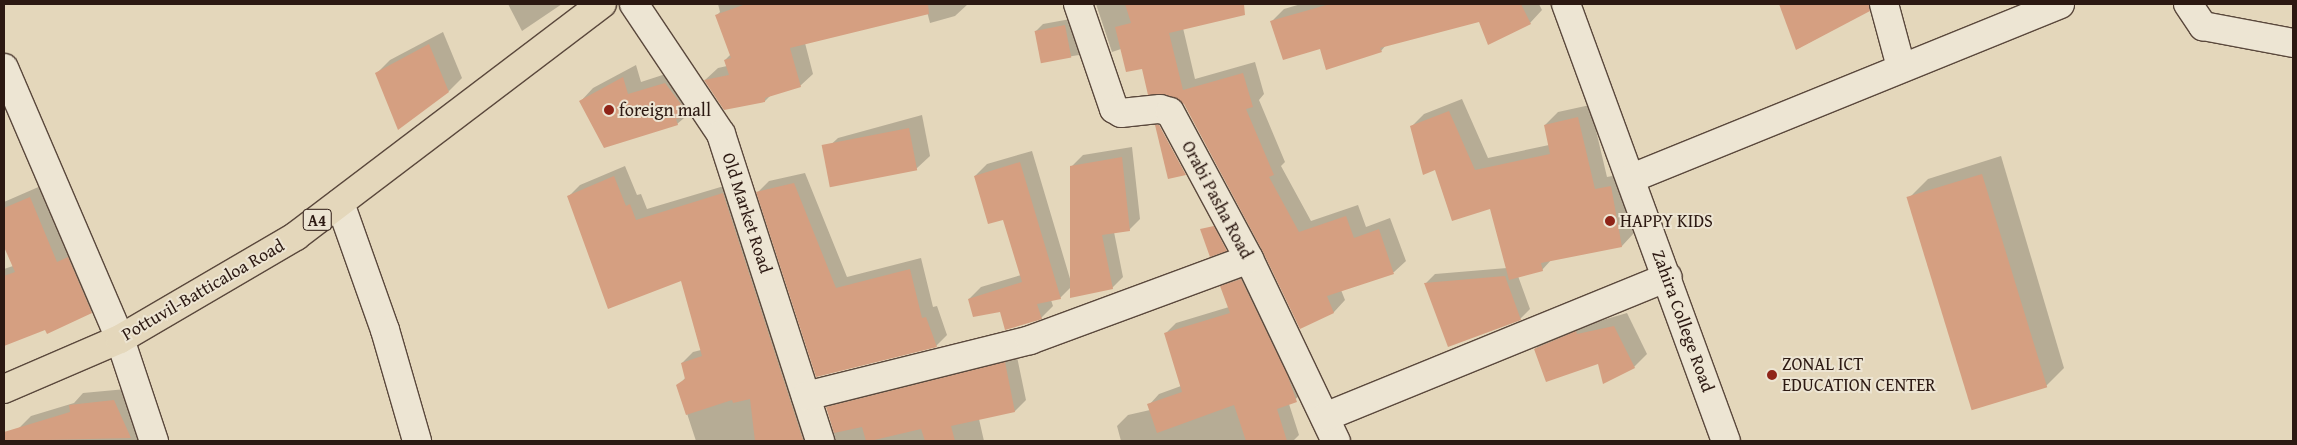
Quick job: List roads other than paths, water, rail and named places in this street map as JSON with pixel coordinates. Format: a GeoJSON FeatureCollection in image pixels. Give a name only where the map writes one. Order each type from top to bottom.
{"type":"FeatureCollection","features":[{"type":"Feature","properties":{"kind":"highway","name":"Pottuvil-Batticaloa Road"},"geometry":{"type":"LineString","coordinates":[[4,389],[120,339],[296,236],[602,4]]}},
{"type":"Feature","properties":{"kind":"street","name":"Old Market Road"},"geometry":{"type":"LineString","coordinates":[[634,4],[721,134],[820,441]]}},
{"type":"Feature","properties":{"kind":"street","name":"Orabi Pasha Road"},"geometry":{"type":"LineString","coordinates":[[1078,4],[1114,109],[1121,113],[1160,109],[1170,112],[1249,259],[1331,429]]}},
{"type":"Feature","properties":{"kind":"street","name":"Zahira College Road"},"geometry":{"type":"LineString","coordinates":[[1566,4],[1632,178],[1726,441]]}},
{"type":"Feature","properties":{"kind":"street"},"geometry":{"type":"LineString","coordinates":[[1884,4],[1901,67]]}},
{"type":"Feature","properties":{"kind":"street"},"geometry":{"type":"LineString","coordinates":[[1632,178],[1901,67],[2060,4]]}},
{"type":"Feature","properties":{"kind":"street"},"geometry":{"type":"LineString","coordinates":[[2188,4],[2203,26],[2292,48]]}},
{"type":"Feature","properties":{"kind":"street"},"geometry":{"type":"LineString","coordinates":[[4,68],[120,339],[154,441]]}},
{"type":"Feature","properties":{"kind":"street"},"geometry":{"type":"LineString","coordinates":[[340,203],[385,330],[417,441]]}},
{"type":"Feature","properties":{"kind":"street"},"geometry":{"type":"LineString","coordinates":[[806,396],[1030,340],[1249,259]]}},
{"type":"Feature","properties":{"kind":"street"},"geometry":{"type":"LineString","coordinates":[[1331,429],[1668,277]]}},
{"type":"Feature","properties":{"kind":"place","name":"foreign mall"},"geometry":{"type":"Point","coordinates":[609,110]}},
{"type":"Feature","properties":{"kind":"place","name":"HAPPY KIDS"},"geometry":{"type":"Point","coordinates":[1610,221]}},
{"type":"Feature","properties":{"kind":"place","name":"ZONAL ICT EDUCATION CENTER"},"geometry":{"type":"Point","coordinates":[1772,375]}}]}
